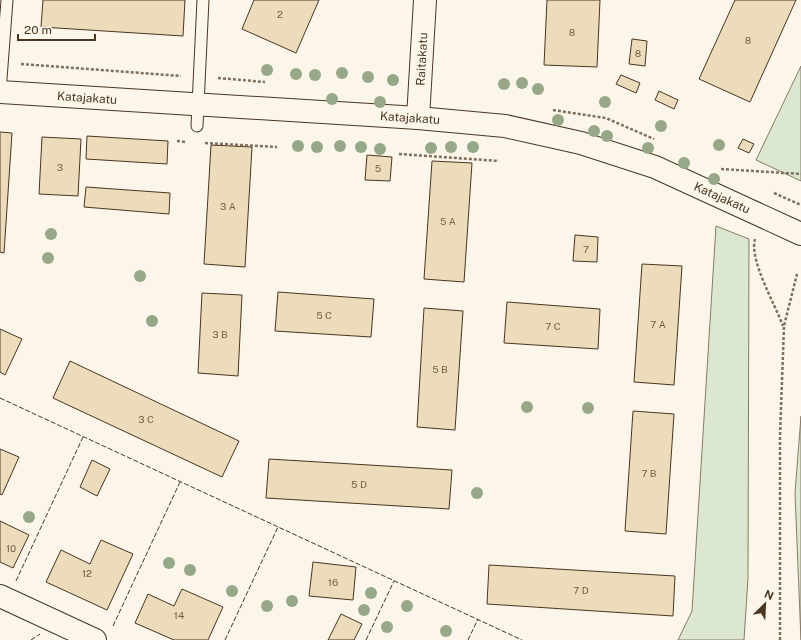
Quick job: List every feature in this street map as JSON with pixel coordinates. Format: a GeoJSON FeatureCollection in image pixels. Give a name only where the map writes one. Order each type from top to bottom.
{"type":"FeatureCollection","features":[{"type":"Feature","properties":{"kind":"street","name":"Raitakatu"},"geometry":{"type":"LineString","coordinates":[[418,118],[425,0]]}},
{"type":"Feature","properties":{"kind":"street","name":"Katajakatu"},"geometry":{"type":"LineString","coordinates":[[0,92],[418,118],[505,126],[582,143],[655,168],[801,234]]}},
{"type":"Feature","properties":{"kind":"street"},"geometry":{"type":"LineString","coordinates":[[0,596],[95,640]]}},
{"type":"Feature","properties":{"kind":"lane"},"geometry":{"type":"LineString","coordinates":[[0,92],[7,0]]}},
{"type":"Feature","properties":{"kind":"lane"},"geometry":{"type":"LineString","coordinates":[[197,126],[202,0]]}},
{"type":"Feature","properties":{"kind":"path"},"geometry":{"type":"LineString","coordinates":[[177,141],[192,142]]}},
{"type":"Feature","properties":{"kind":"path"},"geometry":{"type":"LineString","coordinates":[[200,143],[276,147]]}},
{"type":"Feature","properties":{"kind":"path"},"geometry":{"type":"LineString","coordinates":[[399,154],[498,161]]}},
{"type":"Feature","properties":{"kind":"path"},"geometry":{"type":"LineString","coordinates":[[721,169],[801,174]]}},
{"type":"Feature","properties":{"kind":"path"},"geometry":{"type":"LineString","coordinates":[[755,238],[753,245],[756,264],[784,326]]}},
{"type":"Feature","properties":{"kind":"path"},"geometry":{"type":"LineString","coordinates":[[780,640],[780,436],[784,326],[797,274]]}},
{"type":"Feature","properties":{"kind":"green space"},"geometry":{"type":"Polygon","coordinates":[[[801,66],[801,181],[756,160],[801,66]]]}},
{"type":"Feature","properties":{"kind":"green space"},"geometry":{"type":"Polygon","coordinates":[[[716,226],[749,239],[748,578],[744,640],[678,640],[692,611],[716,226]]]}},
{"type":"Feature","properties":{"kind":"green space"},"geometry":{"type":"Polygon","coordinates":[[[801,416],[801,640],[795,493],[801,416]]]}},
{"type":"Feature","properties":{"kind":"building"},"geometry":{"type":"Polygon","coordinates":[[[43,0],[185,0],[183,36],[41,27],[43,0]]]}},
{"type":"Feature","properties":{"kind":"building"},"geometry":{"type":"Polygon","coordinates":[[[254,0],[319,0],[296,53],[242,29],[254,0]]]}},
{"type":"Feature","properties":{"kind":"building"},"geometry":{"type":"Polygon","coordinates":[[[547,0],[600,0],[597,67],[544,65],[547,0]]]}},
{"type":"Feature","properties":{"kind":"building"},"geometry":{"type":"Polygon","coordinates":[[[735,0],[796,0],[750,102],[699,79],[735,0]]]}},
{"type":"Feature","properties":{"kind":"building"},"geometry":{"type":"Polygon","coordinates":[[[632,39],[647,41],[645,66],[629,64],[632,39]]]}},
{"type":"Feature","properties":{"kind":"building"},"geometry":{"type":"Polygon","coordinates":[[[621,75],[640,83],[636,93],[616,84],[621,75]]]}},
{"type":"Feature","properties":{"kind":"building"},"geometry":{"type":"Polygon","coordinates":[[[659,91],[678,100],[674,109],[655,100],[659,91]]]}},
{"type":"Feature","properties":{"kind":"building"},"geometry":{"type":"Polygon","coordinates":[[[0,132],[12,133],[4,253],[0,252],[0,132]]]}},
{"type":"Feature","properties":{"kind":"building"},"geometry":{"type":"Polygon","coordinates":[[[87,136],[168,141],[167,164],[86,159],[87,136]]]}},
{"type":"Feature","properties":{"kind":"building"},"geometry":{"type":"Polygon","coordinates":[[[42,137],[81,139],[78,196],[39,194],[42,137]]]}},
{"type":"Feature","properties":{"kind":"building"},"geometry":{"type":"Polygon","coordinates":[[[743,139],[754,144],[749,153],[738,148],[743,139]]]}},
{"type":"Feature","properties":{"kind":"building"},"geometry":{"type":"Polygon","coordinates":[[[211,145],[252,147],[245,267],[204,264],[211,145]]]}},
{"type":"Feature","properties":{"kind":"building"},"geometry":{"type":"Polygon","coordinates":[[[367,155],[392,157],[390,181],[365,180],[367,155]]]}},
{"type":"Feature","properties":{"kind":"building"},"geometry":{"type":"Polygon","coordinates":[[[432,161],[472,163],[464,282],[424,279],[432,161]]]}},
{"type":"Feature","properties":{"kind":"building"},"geometry":{"type":"Polygon","coordinates":[[[86,187],[170,193],[169,214],[84,207],[86,187]]]}},
{"type":"Feature","properties":{"kind":"building"},"geometry":{"type":"Polygon","coordinates":[[[575,235],[598,237],[597,262],[573,261],[575,235]]]}},
{"type":"Feature","properties":{"kind":"building"},"geometry":{"type":"Polygon","coordinates":[[[642,264],[682,266],[674,385],[634,382],[642,264]]]}},
{"type":"Feature","properties":{"kind":"building"},"geometry":{"type":"Polygon","coordinates":[[[278,292],[374,299],[371,337],[275,331],[278,292]]]}},
{"type":"Feature","properties":{"kind":"building"},"geometry":{"type":"Polygon","coordinates":[[[202,293],[242,295],[238,376],[198,373],[202,293]]]}},
{"type":"Feature","properties":{"kind":"building"},"geometry":{"type":"Polygon","coordinates":[[[507,302],[600,309],[598,349],[504,343],[507,302]]]}},
{"type":"Feature","properties":{"kind":"building"},"geometry":{"type":"Polygon","coordinates":[[[424,308],[463,311],[455,430],[417,427],[424,308]]]}},
{"type":"Feature","properties":{"kind":"building"},"geometry":{"type":"Polygon","coordinates":[[[0,329],[22,339],[5,375],[0,372],[0,329]]]}},
{"type":"Feature","properties":{"kind":"building"},"geometry":{"type":"Polygon","coordinates":[[[70,361],[239,441],[222,477],[53,398],[70,361]]]}},
{"type":"Feature","properties":{"kind":"building"},"geometry":{"type":"Polygon","coordinates":[[[633,411],[674,414],[666,534],[625,531],[633,411]]]}},
{"type":"Feature","properties":{"kind":"building"},"geometry":{"type":"Polygon","coordinates":[[[0,449],[19,457],[2,495],[0,494],[0,449]]]}},
{"type":"Feature","properties":{"kind":"building"},"geometry":{"type":"Polygon","coordinates":[[[269,459],[452,470],[449,509],[266,498],[269,459]]]}},
{"type":"Feature","properties":{"kind":"building"},"geometry":{"type":"Polygon","coordinates":[[[92,460],[110,469],[97,496],[80,487],[92,460]]]}},
{"type":"Feature","properties":{"kind":"building"},"geometry":{"type":"Polygon","coordinates":[[[0,521],[29,535],[13,568],[0,562],[0,521]]]}},
{"type":"Feature","properties":{"kind":"building"},"geometry":{"type":"Polygon","coordinates":[[[101,540],[133,554],[107,610],[46,582],[61,550],[90,564],[101,540]]]}},
{"type":"Feature","properties":{"kind":"building"},"geometry":{"type":"Polygon","coordinates":[[[313,562],[356,567],[353,600],[309,596],[313,562]]]}},
{"type":"Feature","properties":{"kind":"building"},"geometry":{"type":"Polygon","coordinates":[[[489,565],[675,576],[673,616],[487,604],[489,565]]]}},
{"type":"Feature","properties":{"kind":"building"},"geometry":{"type":"Polygon","coordinates":[[[182,589],[223,607],[208,640],[174,640],[135,623],[148,594],[174,606],[182,589]]]}},
{"type":"Feature","properties":{"kind":"building"},"geometry":{"type":"Polygon","coordinates":[[[341,614],[362,624],[354,640],[328,640],[341,614]]]}},
{"type":"Feature","properties":{"kind":"fence"},"geometry":{"type":"LineString","coordinates":[[0,398],[522,640]]}},
{"type":"Feature","properties":{"kind":"fence"},"geometry":{"type":"LineString","coordinates":[[16,581],[83,437]]}},
{"type":"Feature","properties":{"kind":"fence"},"geometry":{"type":"LineString","coordinates":[[113,626],[180,482]]}},
{"type":"Feature","properties":{"kind":"fence"},"geometry":{"type":"LineString","coordinates":[[225,640],[278,527]]}},
{"type":"Feature","properties":{"kind":"fence"},"geometry":{"type":"LineString","coordinates":[[366,640],[394,581]]}},
{"type":"Feature","properties":{"kind":"fence"},"geometry":{"type":"LineString","coordinates":[[468,640],[478,619]]}},
{"type":"Feature","properties":{"kind":"fence"},"geometry":{"type":"LineString","coordinates":[[31,640],[40,634]]}}]}
